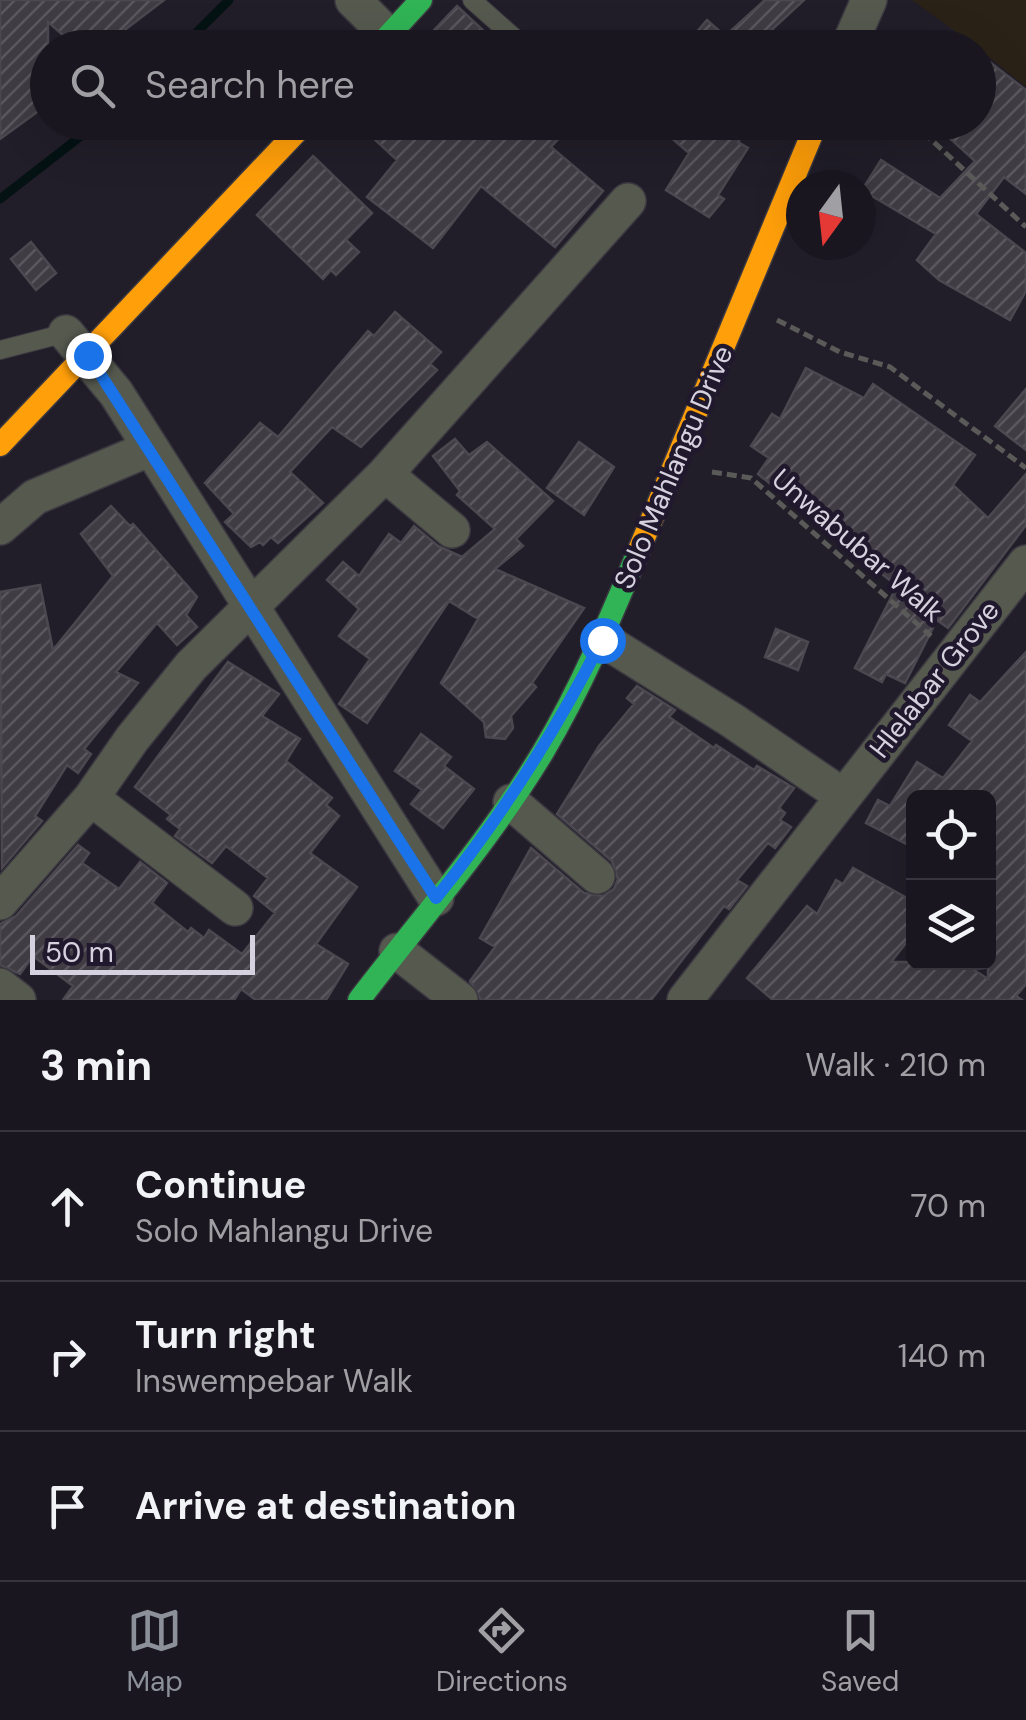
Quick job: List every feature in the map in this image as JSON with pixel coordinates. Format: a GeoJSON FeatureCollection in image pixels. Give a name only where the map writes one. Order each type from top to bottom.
{"type":"FeatureCollection","features":[{"type":"Feature","properties":{"kind":"street"},"geometry":{"type":"LineString","coordinates":[[370,23],[421,0]]}},
{"type":"Feature","properties":{"kind":"street"},"geometry":{"type":"LineString","coordinates":[[856,30],[870,0]]}},
{"type":"Feature","properties":{"kind":"street"},"geometry":{"type":"LineString","coordinates":[[40,362],[78,336],[287,140]]}},
{"type":"Feature","properties":{"kind":"street","name":"Solo Mahlangu Drive"},"geometry":{"type":"LineString","coordinates":[[360,1000],[511,802],[544,750],[602,640],[810,140]]}},
{"type":"Feature","properties":{"kind":"street"},"geometry":{"type":"LineString","coordinates":[[0,902],[91,798],[132,739],[249,604],[385,474],[628,201]]}},
{"type":"Feature","properties":{"kind":"street"},"geometry":{"type":"LineString","coordinates":[[0,445],[78,336]]}},
{"type":"Feature","properties":{"kind":"street"},"geometry":{"type":"LineString","coordinates":[[78,336],[436,898]]}},
{"type":"Feature","properties":{"kind":"street"},"geometry":{"type":"LineString","coordinates":[[0,528],[35,497],[151,448]]}},
{"type":"Feature","properties":{"kind":"street"},"geometry":{"type":"LineString","coordinates":[[385,474],[452,530]]}},
{"type":"Feature","properties":{"kind":"street","name":"Hlelabar Grove"},"geometry":{"type":"LineString","coordinates":[[685,1000],[1026,564]]}},
{"type":"Feature","properties":{"kind":"street"},"geometry":{"type":"LineString","coordinates":[[602,640],[734,721],[843,796]]}},
{"type":"Feature","properties":{"kind":"street"},"geometry":{"type":"LineString","coordinates":[[91,798],[235,908]]}},
{"type":"Feature","properties":{"kind":"street"},"geometry":{"type":"LineString","coordinates":[[511,802],[598,876]]}},
{"type":"Feature","properties":{"kind":"street"},"geometry":{"type":"LineString","coordinates":[[397,951],[460,1000]]}},
{"type":"Feature","properties":{"kind":"street"},"geometry":{"type":"LineString","coordinates":[[0,986],[18,1000]]}},
{"type":"Feature","properties":{"kind":"lane"},"geometry":{"type":"LineString","coordinates":[[472,0],[506,30]]}},
{"type":"Feature","properties":{"kind":"lane"},"geometry":{"type":"LineString","coordinates":[[0,350],[78,336]]}},
{"type":"Feature","properties":{"kind":"path"},"geometry":{"type":"LineString","coordinates":[[932,140],[1026,226]]}},
{"type":"Feature","properties":{"kind":"path"},"geometry":{"type":"LineString","coordinates":[[742,303],[840,352],[890,367],[1026,468]]}},
{"type":"Feature","properties":{"kind":"path","name":"Unwabubar Walk"},"geometry":{"type":"LineString","coordinates":[[674,466],[751,478],[952,654]]}},
{"type":"Feature","properties":{"kind":"shaded area"},"geometry":{"type":"Polygon","coordinates":[[[912,0],[1026,0],[1026,87],[996,63],[996,30],[953,30],[912,0]]]}},
{"type":"Feature","properties":{"kind":"building"},"geometry":{"type":"Polygon","coordinates":[[[0,0],[164,0],[125,30],[57,30],[48,22],[48,30],[30,30],[30,117],[0,139],[0,0]]]}},
{"type":"Feature","properties":{"kind":"building"},"geometry":{"type":"Polygon","coordinates":[[[765,0],[804,0],[772,30],[732,30],[765,0]]]}},
{"type":"Feature","properties":{"kind":"building"},"geometry":{"type":"Polygon","coordinates":[[[457,6],[483,30],[434,30],[457,6]]]}},
{"type":"Feature","properties":{"kind":"building"},"geometry":{"type":"Polygon","coordinates":[[[707,20],[718,30],[698,30],[707,20]]]}},
{"type":"Feature","properties":{"kind":"building"},"geometry":{"type":"Polygon","coordinates":[[[996,67],[1026,90],[1026,194],[1004,177],[976,214],[1026,253],[1026,291],[1010,320],[939,280],[917,260],[936,234],[876,198],[875,170],[881,160],[940,198],[975,161],[952,140],[996,140],[996,67]]]}},
{"type":"Feature","properties":{"kind":"building"},"geometry":{"type":"Polygon","coordinates":[[[375,140],[557,140],[551,147],[603,191],[555,247],[481,186],[433,248],[367,197],[397,160],[375,140]]]}},
{"type":"Feature","properties":{"kind":"building"},"geometry":{"type":"Polygon","coordinates":[[[674,140],[739,140],[748,148],[718,195],[724,199],[709,217],[666,190],[689,153],[674,140]]]}},
{"type":"Feature","properties":{"kind":"building"},"geometry":{"type":"Polygon","coordinates":[[[313,156],[372,213],[346,240],[359,252],[336,275],[331,270],[323,279],[257,215],[313,156]]]}},
{"type":"Feature","properties":{"kind":"building"},"geometry":{"type":"Polygon","coordinates":[[[31,242],[56,273],[36,290],[11,259],[31,242]]]}},
{"type":"Feature","properties":{"kind":"building"},"geometry":{"type":"Polygon","coordinates":[[[395,312],[441,352],[430,364],[437,370],[361,447],[332,427],[290,472],[323,503],[278,543],[271,537],[263,545],[260,542],[251,547],[225,522],[234,514],[205,483],[260,423],[278,437],[368,331],[374,336],[395,312]]]}},
{"type":"Feature","properties":{"kind":"building"},"geometry":{"type":"Polygon","coordinates":[[[806,368],[864,398],[873,384],[975,455],[953,485],[988,518],[1026,474],[1026,525],[948,628],[937,620],[905,683],[886,674],[882,682],[855,668],[897,586],[758,474],[769,458],[751,446],[772,414],[780,419],[806,368]]]}},
{"type":"Feature","properties":{"kind":"building"},"geometry":{"type":"Polygon","coordinates":[[[1026,389],[1026,450],[995,426],[1026,389]]]}},
{"type":"Feature","properties":{"kind":"building"},"geometry":{"type":"Polygon","coordinates":[[[455,439],[469,455],[487,442],[553,501],[516,539],[523,546],[495,569],[584,608],[532,683],[536,687],[511,716],[513,728],[505,739],[486,737],[484,722],[441,683],[478,619],[449,601],[367,723],[339,704],[370,659],[339,636],[359,609],[327,580],[343,562],[359,576],[389,534],[401,543],[414,526],[438,546],[462,557],[495,529],[457,495],[460,491],[433,456],[455,439]]]}},
{"type":"Feature","properties":{"kind":"building"},"geometry":{"type":"Polygon","coordinates":[[[579,442],[614,467],[584,515],[547,488],[579,442]]]}},
{"type":"Feature","properties":{"kind":"building"},"geometry":{"type":"Polygon","coordinates":[[[111,506],[130,526],[133,524],[197,597],[186,615],[197,627],[177,645],[157,623],[116,672],[138,683],[84,749],[91,754],[78,773],[67,765],[35,816],[42,821],[2,868],[0,592],[40,585],[53,650],[113,576],[81,534],[111,506]]]}},
{"type":"Feature","properties":{"kind":"building"},"geometry":{"type":"Polygon","coordinates":[[[776,629],[808,642],[798,670],[765,657],[776,629]]]}},
{"type":"Feature","properties":{"kind":"building"},"geometry":{"type":"Polygon","coordinates":[[[1026,652],[1026,984],[1016,996],[1022,1000],[773,1000],[747,978],[807,906],[817,914],[836,880],[843,884],[853,868],[906,898],[906,943],[891,962],[906,962],[906,970],[974,970],[988,979],[988,970],[996,970],[996,790],[906,790],[906,844],[866,823],[878,800],[890,806],[917,762],[943,778],[972,741],[949,725],[970,695],[980,702],[1026,652]]]}},
{"type":"Feature","properties":{"kind":"building"},"geometry":{"type":"Polygon","coordinates":[[[228,662],[279,694],[262,716],[300,739],[286,761],[332,798],[326,805],[339,816],[310,853],[357,887],[316,944],[348,964],[326,1000],[256,1000],[241,989],[234,1000],[63,1000],[73,986],[33,956],[20,974],[0,965],[0,924],[16,916],[78,845],[89,853],[82,863],[119,889],[140,862],[167,883],[152,903],[188,932],[191,928],[204,938],[209,930],[242,954],[275,913],[254,896],[268,878],[226,846],[212,863],[175,836],[180,829],[167,819],[171,815],[135,787],[228,662]]]}},
{"type":"Feature","properties":{"kind":"building"},"geometry":{"type":"Polygon","coordinates":[[[637,686],[675,710],[669,717],[714,748],[716,745],[754,770],[757,766],[794,788],[779,808],[785,813],[780,820],[791,827],[775,848],[768,843],[737,880],[747,886],[729,909],[724,906],[651,1000],[481,1000],[470,981],[495,947],[480,938],[531,848],[584,893],[603,896],[614,889],[618,879],[612,861],[557,814],[599,746],[634,704],[627,698],[637,686]]]}},
{"type":"Feature","properties":{"kind":"building"},"geometry":{"type":"Polygon","coordinates":[[[421,734],[451,757],[444,766],[474,789],[443,828],[411,804],[422,790],[395,771],[421,734]]]}},
{"type":"Feature","properties":{"kind":"waterway"},"geometry":{"type":"LineString","coordinates":[[199,30],[229,0]]}},
{"type":"Feature","properties":{"kind":"waterway"},"geometry":{"type":"LineString","coordinates":[[0,199],[76,140]]}},
{"type":"Feature","properties":{"kind":"traffic: fast"},"geometry":{"type":"LineString","coordinates":[[394,30],[421,0]]}},
{"type":"Feature","properties":{"kind":"traffic: fast"},"geometry":{"type":"LineString","coordinates":[[359,1000],[478,848],[543,752],[582,678],[639,550]]}},
{"type":"Feature","properties":{"kind":"traffic: slow"},"geometry":{"type":"LineString","coordinates":[[0,445],[289,140]]}},
{"type":"Feature","properties":{"kind":"traffic: slow"},"geometry":{"type":"LineString","coordinates":[[639,550],[810,140]]}},
{"type":"Feature","properties":{"kind":"route"},"geometry":{"type":"LineString","coordinates":[[88,355],[116,393],[436,898],[511,802],[544,750],[602,640]]}}]}
